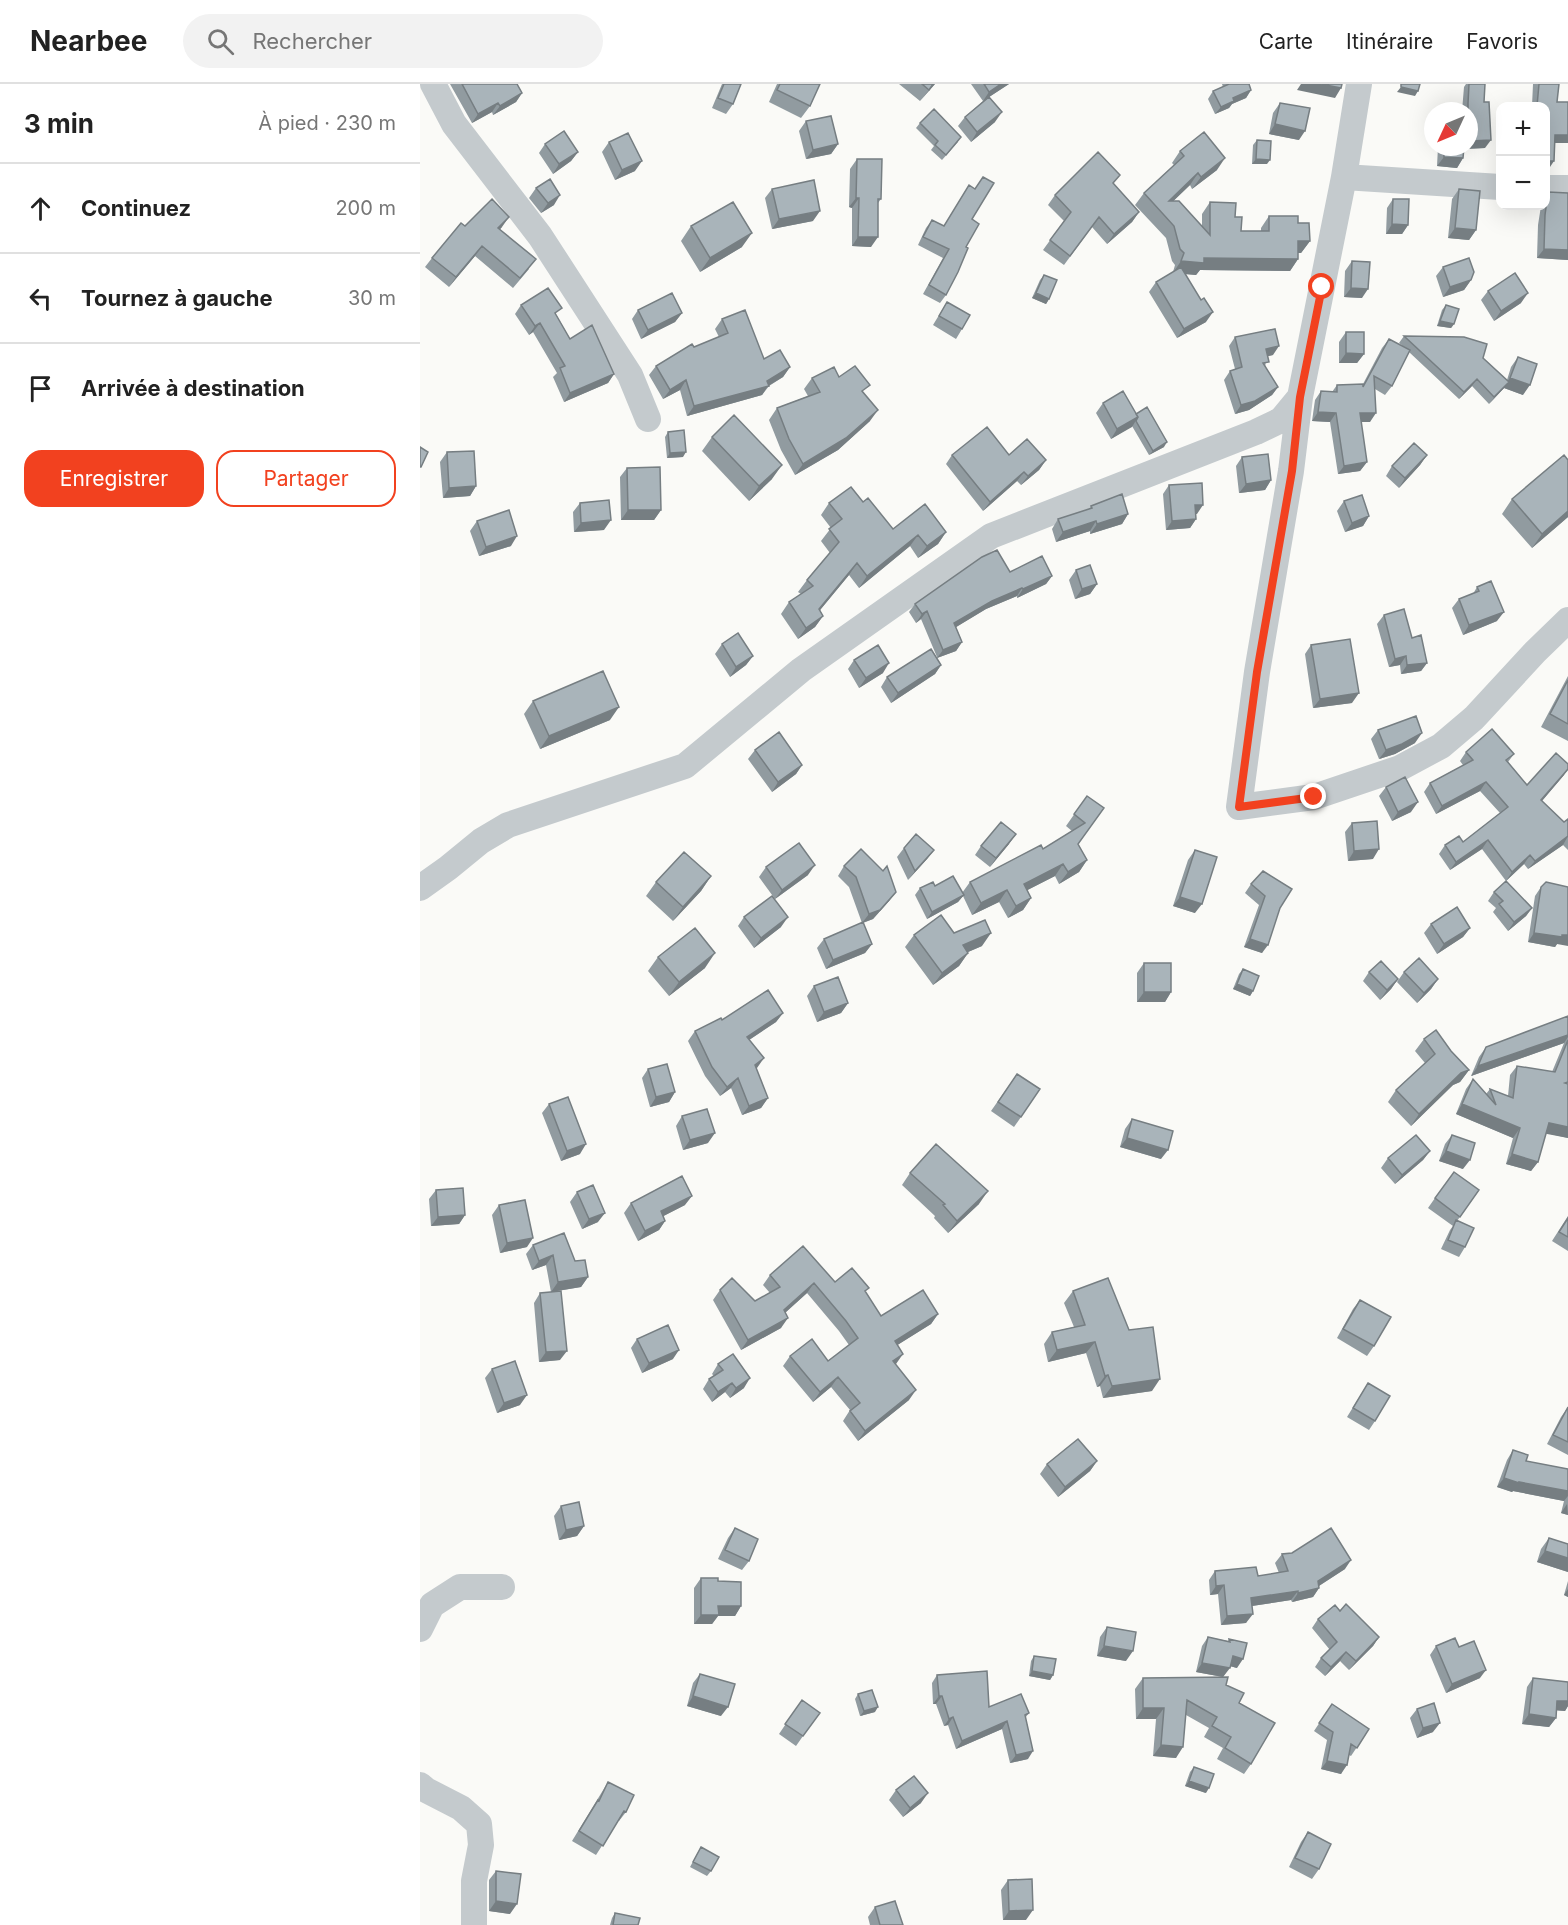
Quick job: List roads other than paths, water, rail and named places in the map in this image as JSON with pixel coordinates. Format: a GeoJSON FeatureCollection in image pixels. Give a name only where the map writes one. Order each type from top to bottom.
{"type":"FeatureCollection","features":[{"type":"Feature","properties":{"kind":"street"},"geometry":{"type":"LineString","coordinates":[[433,84],[454,124],[540,236],[630,375],[648,419]]}},
{"type":"Feature","properties":{"kind":"street"},"geometry":{"type":"LineString","coordinates":[[1359,84],[1344,177],[1300,397],[1292,471],[1257,672],[1239,807],[1314,797],[1400,768],[1441,746],[1474,718],[1568,620]]}},
{"type":"Feature","properties":{"kind":"street"},"geometry":{"type":"LineString","coordinates":[[1344,177],[1496,187]]}},
{"type":"Feature","properties":{"kind":"street"},"geometry":{"type":"LineString","coordinates":[[1550,188],[1568,188]]}},
{"type":"Feature","properties":{"kind":"street"},"geometry":{"type":"LineString","coordinates":[[420,888],[480,841],[508,825],[685,765],[801,670],[991,536],[1256,432],[1281,420],[1300,397]]}},
{"type":"Feature","properties":{"kind":"street"},"geometry":{"type":"LineString","coordinates":[[420,1629],[432,1605],[460,1587],[502,1587]]}},
{"type":"Feature","properties":{"kind":"street"},"geometry":{"type":"LineString","coordinates":[[420,1785],[461,1808],[479,1824],[481,1845],[474,1881],[474,1925]]}}]}
